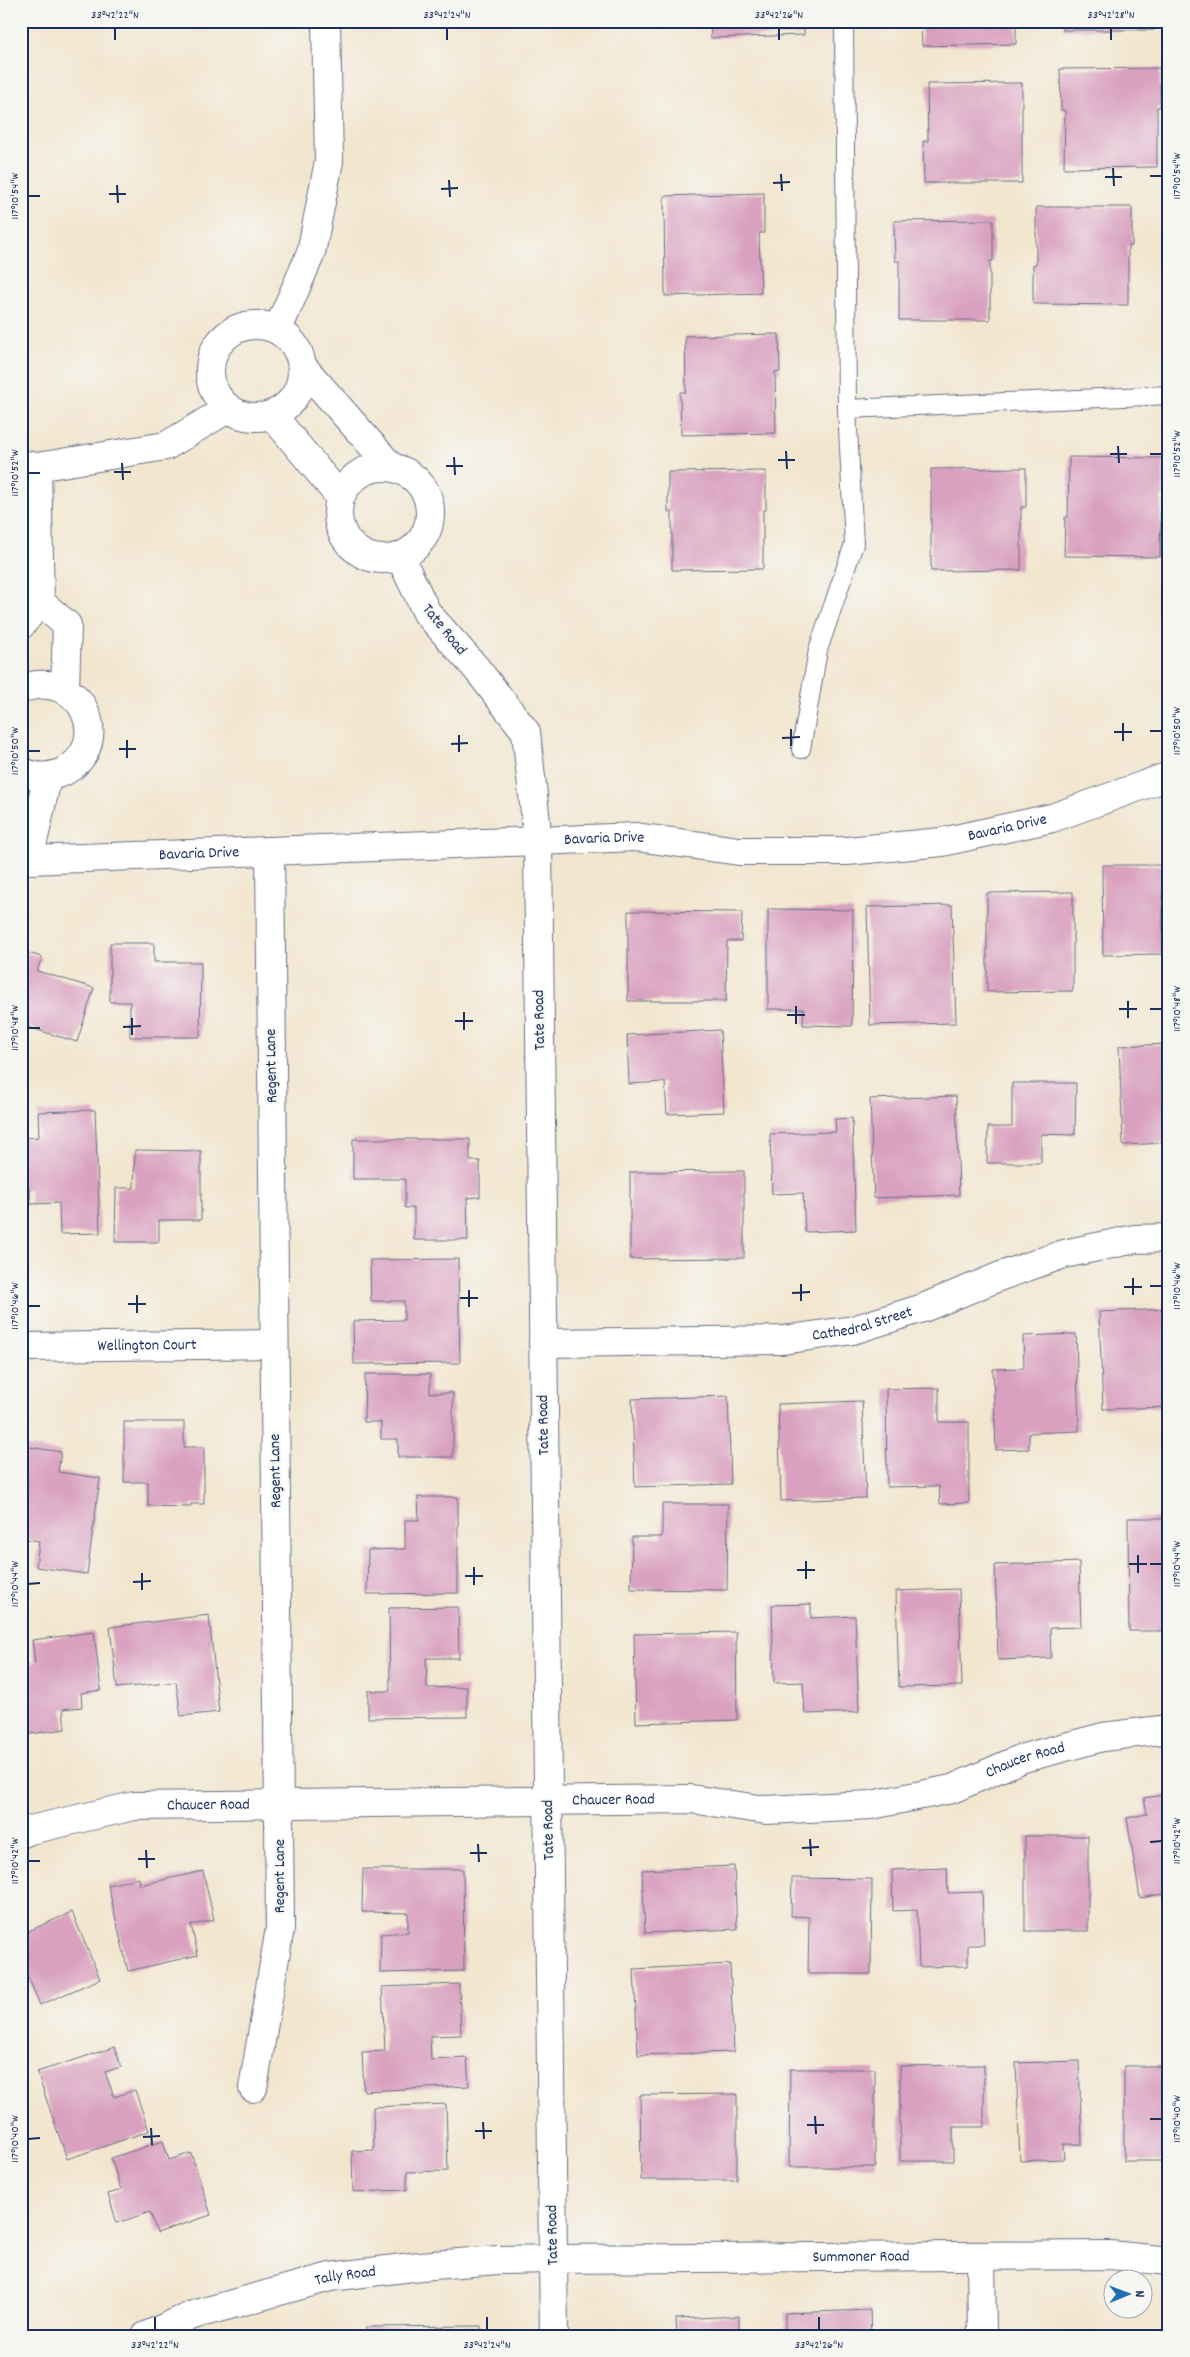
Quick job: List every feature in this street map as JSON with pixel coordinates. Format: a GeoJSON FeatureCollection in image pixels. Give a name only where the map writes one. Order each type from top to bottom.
{"type":"FeatureCollection","features":[{"type":"Feature","properties":{"kind":"street"},"geometry":{"type":"LineString","coordinates":[[278,329],[311,253],[328,161],[326,21]]}},
{"type":"Feature","properties":{"kind":"street"},"geometry":{"type":"LineString","coordinates":[[263,324],[278,329],[290,339],[299,352],[303,367],[301,382],[296,396],[286,407],[272,415],[258,417],[243,415],[229,408],[218,398],[212,384],[210,369],[212,355],[220,342],[232,331],[246,325],[263,324]]}},
{"type":"Feature","properties":{"kind":"street"},"geometry":{"type":"LineString","coordinates":[[303,367],[391,467]]}},
{"type":"Feature","properties":{"kind":"street"},"geometry":{"type":"LineString","coordinates":[[21,625],[40,602],[29,465],[166,446],[229,408]]}},
{"type":"Feature","properties":{"kind":"street"},"geometry":{"type":"LineString","coordinates":[[272,415],[340,497]]}},
{"type":"Feature","properties":{"kind":"street"},"geometry":{"type":"LineString","coordinates":[[374,467],[391,467],[406,471],[418,482],[427,495],[431,509],[429,524],[423,538],[413,550],[400,557],[385,560],[371,558],[357,551],[346,540],[340,527],[338,512],[340,497],[348,484],[360,473],[374,467]]}},
{"type":"Feature","properties":{"kind":"street","name":"Tate Road"},"geometry":{"type":"LineString","coordinates":[[400,557],[427,613],[476,668],[526,732],[538,841],[554,2336]]}},
{"type":"Feature","properties":{"kind":"street"},"geometry":{"type":"LineString","coordinates":[[40,602],[67,625],[64,689]]}},
{"type":"Feature","properties":{"kind":"street"},"geometry":{"type":"LineString","coordinates":[[21,689],[33,685],[49,684],[64,689],[77,698],[86,712],[89,727],[88,742],[82,756],[72,767],[59,774],[33,774]]}},
{"type":"Feature","properties":{"kind":"street","name":"Bavaria Drive"},"geometry":{"type":"LineString","coordinates":[[33,774],[45,788],[29,860],[636,838],[739,851],[847,851],[942,842],[1052,818],[1169,776]]}},
{"type":"Feature","properties":{"kind":"street","name":"Regent Lane"},"geometry":{"type":"LineString","coordinates":[[253,2088],[280,1928],[270,851]]}},
{"type":"Feature","properties":{"kind":"street","name":"Cathedral Street"},"geometry":{"type":"LineString","coordinates":[[543,1343],[783,1340],[853,1330],[923,1308],[1001,1276],[1064,1254],[1135,1240],[1169,1238]]}},
{"type":"Feature","properties":{"kind":"street","name":"Wellington Court"},"geometry":{"type":"LineString","coordinates":[[21,1347],[274,1344]]}},
{"type":"Feature","properties":{"kind":"street","name":"Chaucer Road"},"geometry":{"type":"LineString","coordinates":[[21,1834],[30,1830],[134,1806],[691,1799],[766,1810],[871,1805],[952,1789],[1020,1758],[1103,1737],[1169,1729]]}},
{"type":"Feature","properties":{"kind":"street","name":"Summoner Road"},"geometry":{"type":"LineString","coordinates":[[554,2259],[1110,2255],[1169,2261]]}},
{"type":"Feature","properties":{"kind":"street"},"geometry":{"type":"LineString","coordinates":[[981,2256],[982,2336]]}},
{"type":"Feature","properties":{"kind":"street","name":"Tally Road"},"geometry":{"type":"LineString","coordinates":[[146,2336],[193,2315],[330,2277],[420,2266],[498,2260],[554,2259]]}},
{"type":"Feature","properties":{"kind":"lane"},"geometry":{"type":"LineString","coordinates":[[802,749],[818,650],[854,544],[847,409],[844,21]]}},
{"type":"Feature","properties":{"kind":"lane"},"geometry":{"type":"LineString","coordinates":[[847,409],[1169,395]]}},
{"type":"Feature","properties":{"kind":"building"},"geometry":{"type":"Polygon","coordinates":[[[710,21],[804,21],[804,35],[711,38],[710,21]]]}},
{"type":"Feature","properties":{"kind":"building"},"geometry":{"type":"Polygon","coordinates":[[[921,21],[1016,21],[1016,44],[922,46],[921,21]]]}},
{"type":"Feature","properties":{"kind":"building"},"geometry":{"type":"Polygon","coordinates":[[[1063,21],[1154,21],[1154,30],[1063,30],[1063,21]]]}},
{"type":"Feature","properties":{"kind":"building"},"geometry":{"type":"Polygon","coordinates":[[[1160,68],[1160,107],[1157,107],[1157,167],[1064,168],[1065,110],[1061,110],[1060,69],[1160,68]]]}},
{"type":"Feature","properties":{"kind":"building"},"geometry":{"type":"Polygon","coordinates":[[[1022,83],[1022,183],[924,183],[923,141],[928,141],[927,84],[1022,83]]]}},
{"type":"Feature","properties":{"kind":"building"},"geometry":{"type":"Polygon","coordinates":[[[764,193],[764,233],[759,233],[761,293],[665,296],[664,196],[764,193]]]}},
{"type":"Feature","properties":{"kind":"building"},"geometry":{"type":"Polygon","coordinates":[[[1036,207],[1132,207],[1132,246],[1128,246],[1128,305],[1033,304],[1033,265],[1036,264],[1036,207]]]}},
{"type":"Feature","properties":{"kind":"building"},"geometry":{"type":"Polygon","coordinates":[[[993,220],[993,261],[990,261],[990,320],[899,320],[899,261],[895,261],[894,221],[993,220]]]}},
{"type":"Feature","properties":{"kind":"building"},"geometry":{"type":"Polygon","coordinates":[[[779,334],[780,372],[775,372],[776,433],[681,435],[680,392],[686,392],[685,336],[779,334]]]}},
{"type":"Feature","properties":{"kind":"building"},"geometry":{"type":"Polygon","coordinates":[[[1069,457],[1163,458],[1160,557],[1064,556],[1065,517],[1068,517],[1069,457]]]}},
{"type":"Feature","properties":{"kind":"building"},"geometry":{"type":"Polygon","coordinates":[[[1026,468],[1026,507],[1021,507],[1021,570],[931,571],[931,469],[1026,468]]]}},
{"type":"Feature","properties":{"kind":"building"},"geometry":{"type":"Polygon","coordinates":[[[766,471],[766,510],[763,511],[763,569],[672,570],[672,512],[668,512],[668,472],[766,471]]]}},
{"type":"Feature","properties":{"kind":"building"},"geometry":{"type":"Polygon","coordinates":[[[1102,865],[1163,865],[1163,954],[1103,955],[1102,865]]]}},
{"type":"Feature","properties":{"kind":"building"},"geometry":{"type":"Polygon","coordinates":[[[1073,892],[1073,991],[987,992],[987,893],[1073,892]]]}},
{"type":"Feature","properties":{"kind":"building"},"geometry":{"type":"Polygon","coordinates":[[[952,905],[956,1023],[870,1025],[867,907],[952,905]]]}},
{"type":"Feature","properties":{"kind":"building"},"geometry":{"type":"Polygon","coordinates":[[[768,909],[853,910],[852,1026],[803,1025],[804,1009],[768,1009],[768,909]]]}},
{"type":"Feature","properties":{"kind":"building"},"geometry":{"type":"Polygon","coordinates":[[[628,911],[742,912],[741,941],[727,941],[726,1001],[628,1001],[628,911]]]}},
{"type":"Feature","properties":{"kind":"building"},"geometry":{"type":"Polygon","coordinates":[[[110,943],[154,943],[154,962],[201,962],[200,1037],[130,1037],[130,1002],[110,1002],[110,943]]]}},
{"type":"Feature","properties":{"kind":"building"},"geometry":{"type":"Polygon","coordinates":[[[21,951],[42,957],[37,971],[94,988],[77,1042],[21,1025],[21,951]]]}},
{"type":"Feature","properties":{"kind":"building"},"geometry":{"type":"Polygon","coordinates":[[[720,1030],[724,1112],[667,1114],[665,1082],[629,1084],[627,1035],[720,1030]]]}},
{"type":"Feature","properties":{"kind":"building"},"geometry":{"type":"Polygon","coordinates":[[[1169,1044],[1169,1127],[1165,1128],[1166,1143],[1123,1145],[1119,1046],[1169,1044]]]}},
{"type":"Feature","properties":{"kind":"building"},"geometry":{"type":"Polygon","coordinates":[[[1012,1083],[1076,1083],[1075,1135],[1041,1134],[1041,1163],[987,1163],[988,1127],[1012,1127],[1012,1083]]]}},
{"type":"Feature","properties":{"kind":"building"},"geometry":{"type":"Polygon","coordinates":[[[956,1096],[959,1195],[874,1198],[870,1099],[956,1096]]]}},
{"type":"Feature","properties":{"kind":"building"},"geometry":{"type":"Polygon","coordinates":[[[95,1110],[100,1233],[60,1234],[59,1203],[31,1204],[30,1189],[21,1190],[21,1138],[39,1137],[38,1112],[95,1110]]]}},
{"type":"Feature","properties":{"kind":"building"},"geometry":{"type":"Polygon","coordinates":[[[852,1118],[856,1230],[805,1232],[803,1193],[772,1194],[770,1134],[836,1132],[835,1119],[852,1118]]]}},
{"type":"Feature","properties":{"kind":"building"},"geometry":{"type":"Polygon","coordinates":[[[353,1139],[470,1139],[470,1161],[480,1161],[480,1197],[467,1198],[468,1240],[414,1240],[414,1208],[405,1208],[405,1179],[353,1179],[353,1139]]]}},
{"type":"Feature","properties":{"kind":"building"},"geometry":{"type":"Polygon","coordinates":[[[135,1150],[201,1151],[201,1220],[159,1220],[159,1242],[115,1242],[116,1188],[134,1188],[135,1150]]]}},
{"type":"Feature","properties":{"kind":"building"},"geometry":{"type":"Polygon","coordinates":[[[744,1171],[744,1258],[630,1259],[630,1172],[744,1171]]]}},
{"type":"Feature","properties":{"kind":"building"},"geometry":{"type":"Polygon","coordinates":[[[458,1259],[460,1363],[354,1364],[353,1321],[404,1320],[404,1301],[371,1301],[370,1260],[458,1259]]]}},
{"type":"Feature","properties":{"kind":"building"},"geometry":{"type":"Polygon","coordinates":[[[1169,1309],[1169,1407],[1103,1409],[1099,1312],[1169,1309]]]}},
{"type":"Feature","properties":{"kind":"building"},"geometry":{"type":"Polygon","coordinates":[[[1076,1334],[1079,1431],[1029,1433],[1029,1449],[996,1450],[993,1369],[1024,1368],[1023,1336],[1076,1334]]]}},
{"type":"Feature","properties":{"kind":"building"},"geometry":{"type":"Polygon","coordinates":[[[365,1374],[430,1374],[430,1393],[453,1393],[453,1457],[398,1457],[398,1439],[381,1439],[381,1422],[364,1422],[365,1374]]]}},
{"type":"Feature","properties":{"kind":"building"},"geometry":{"type":"Polygon","coordinates":[[[939,1388],[939,1422],[969,1422],[969,1503],[940,1504],[939,1486],[887,1487],[886,1389],[939,1388]]]}},
{"type":"Feature","properties":{"kind":"building"},"geometry":{"type":"Polygon","coordinates":[[[728,1396],[731,1484],[635,1487],[632,1399],[728,1396]]]}},
{"type":"Feature","properties":{"kind":"building"},"geometry":{"type":"Polygon","coordinates":[[[862,1401],[866,1498],[781,1501],[778,1404],[862,1401]]]}},
{"type":"Feature","properties":{"kind":"building"},"geometry":{"type":"Polygon","coordinates":[[[124,1422],[184,1422],[184,1447],[204,1447],[204,1504],[191,1504],[191,1507],[148,1506],[148,1482],[124,1482],[124,1422]]]}},
{"type":"Feature","properties":{"kind":"building"},"geometry":{"type":"Polygon","coordinates":[[[23,1446],[61,1452],[58,1472],[100,1478],[87,1574],[36,1567],[39,1541],[21,1538],[23,1446]]]}},
{"type":"Feature","properties":{"kind":"building"},"geometry":{"type":"Polygon","coordinates":[[[418,1497],[458,1497],[458,1593],[367,1594],[368,1550],[405,1549],[405,1520],[419,1520],[418,1497]]]}},
{"type":"Feature","properties":{"kind":"building"},"geometry":{"type":"Polygon","coordinates":[[[662,1504],[728,1504],[727,1590],[631,1589],[632,1537],[662,1537],[662,1504]]]}},
{"type":"Feature","properties":{"kind":"building"},"geometry":{"type":"Polygon","coordinates":[[[1128,1518],[1169,1518],[1169,1631],[1129,1631],[1128,1518]]]}},
{"type":"Feature","properties":{"kind":"building"},"geometry":{"type":"Polygon","coordinates":[[[1079,1562],[1081,1627],[1050,1628],[1051,1658],[998,1660],[995,1565],[1079,1562]]]}},
{"type":"Feature","properties":{"kind":"building"},"geometry":{"type":"Polygon","coordinates":[[[959,1589],[962,1686],[899,1687],[896,1591],[959,1589]]]}},
{"type":"Feature","properties":{"kind":"building"},"geometry":{"type":"Polygon","coordinates":[[[811,1604],[811,1618],[855,1616],[859,1712],[805,1714],[803,1682],[774,1683],[772,1605],[811,1604]]]}},
{"type":"Feature","properties":{"kind":"building"},"geometry":{"type":"Polygon","coordinates":[[[458,1607],[459,1658],[426,1658],[427,1688],[467,1687],[467,1717],[368,1718],[368,1691],[390,1691],[389,1608],[458,1607]]]}},
{"type":"Feature","properties":{"kind":"building"},"geometry":{"type":"Polygon","coordinates":[[[209,1615],[219,1712],[181,1716],[176,1682],[117,1688],[110,1627],[209,1615]]]}},
{"type":"Feature","properties":{"kind":"building"},"geometry":{"type":"Polygon","coordinates":[[[94,1632],[101,1690],[81,1693],[82,1707],[63,1709],[65,1729],[23,1735],[21,1665],[35,1663],[32,1640],[94,1632]]]}},
{"type":"Feature","properties":{"kind":"building"},"geometry":{"type":"Polygon","coordinates":[[[736,1632],[737,1720],[636,1723],[634,1634],[736,1632]]]}},
{"type":"Feature","properties":{"kind":"building"},"geometry":{"type":"Polygon","coordinates":[[[1169,1794],[1169,1893],[1140,1898],[1127,1818],[1147,1814],[1144,1798],[1169,1794]]]}},
{"type":"Feature","properties":{"kind":"building"},"geometry":{"type":"Polygon","coordinates":[[[1025,1836],[1088,1836],[1088,1931],[1025,1931],[1025,1836]]]}},
{"type":"Feature","properties":{"kind":"building"},"geometry":{"type":"Polygon","coordinates":[[[734,1866],[737,1929],[645,1933],[642,1870],[734,1866]]]}},
{"type":"Feature","properties":{"kind":"building"},"geometry":{"type":"Polygon","coordinates":[[[947,1868],[948,1893],[982,1892],[984,1945],[968,1945],[968,1966],[919,1967],[917,1910],[893,1911],[892,1870],[947,1868]]]}},
{"type":"Feature","properties":{"kind":"building"},"geometry":{"type":"Polygon","coordinates":[[[363,1869],[463,1869],[464,1971],[380,1973],[381,1934],[408,1932],[408,1913],[362,1912],[363,1869]]]}},
{"type":"Feature","properties":{"kind":"building"},"geometry":{"type":"Polygon","coordinates":[[[203,1871],[214,1920],[191,1925],[198,1955],[128,1971],[108,1885],[139,1878],[140,1885],[203,1871]]]}},
{"type":"Feature","properties":{"kind":"building"},"geometry":{"type":"Polygon","coordinates":[[[792,1878],[872,1879],[871,1974],[808,1974],[809,1917],[791,1916],[792,1878]]]}},
{"type":"Feature","properties":{"kind":"building"},"geometry":{"type":"Polygon","coordinates":[[[72,1912],[100,1979],[40,2005],[28,1977],[21,1980],[21,1926],[24,1933],[72,1912]]]}},
{"type":"Feature","properties":{"kind":"building"},"geometry":{"type":"Polygon","coordinates":[[[730,1964],[734,2052],[638,2055],[634,1969],[730,1964]]]}},
{"type":"Feature","properties":{"kind":"building"},"geometry":{"type":"Polygon","coordinates":[[[459,1984],[461,2035],[430,2036],[431,2060],[467,2058],[469,2086],[364,2091],[362,2052],[385,2051],[382,1987],[459,1984]]]}},
{"type":"Feature","properties":{"kind":"building"},"geometry":{"type":"Polygon","coordinates":[[[115,2047],[121,2067],[105,2072],[114,2097],[135,2090],[149,2131],[67,2159],[37,2072],[115,2047]]]}},
{"type":"Feature","properties":{"kind":"building"},"geometry":{"type":"Polygon","coordinates":[[[1079,2061],[1082,2144],[1063,2144],[1064,2159],[1020,2161],[1016,2063],[1079,2061]]]}},
{"type":"Feature","properties":{"kind":"building"},"geometry":{"type":"Polygon","coordinates":[[[984,2065],[984,2127],[953,2127],[953,2161],[900,2161],[900,2066],[984,2065]]]}},
{"type":"Feature","properties":{"kind":"building"},"geometry":{"type":"Polygon","coordinates":[[[1124,2066],[1169,2066],[1169,2161],[1124,2161],[1124,2066]]]}},
{"type":"Feature","properties":{"kind":"building"},"geometry":{"type":"Polygon","coordinates":[[[790,2069],[875,2069],[875,2167],[789,2167],[790,2069]]]}},
{"type":"Feature","properties":{"kind":"building"},"geometry":{"type":"Polygon","coordinates":[[[737,2094],[737,2180],[641,2180],[640,2095],[737,2094]]]}},
{"type":"Feature","properties":{"kind":"building"},"geometry":{"type":"Polygon","coordinates":[[[446,2104],[448,2171],[407,2172],[407,2190],[353,2192],[352,2151],[374,2150],[373,2107],[446,2104]]]}},
{"type":"Feature","properties":{"kind":"building"},"geometry":{"type":"Polygon","coordinates":[[[163,2141],[169,2160],[191,2153],[211,2215],[157,2233],[150,2212],[117,2223],[108,2194],[121,2190],[111,2158],[163,2141]]]}},
{"type":"Feature","properties":{"kind":"building"},"geometry":{"type":"Polygon","coordinates":[[[870,2310],[871,2336],[785,2336],[785,2313],[870,2310]]]}},
{"type":"Feature","properties":{"kind":"building"},"geometry":{"type":"Polygon","coordinates":[[[739,2316],[739,2336],[677,2336],[676,2319],[739,2316]]]}},
{"type":"Feature","properties":{"kind":"building"},"geometry":{"type":"Polygon","coordinates":[[[481,2326],[481,2336],[366,2336],[366,2327],[481,2326]]]}}]}
